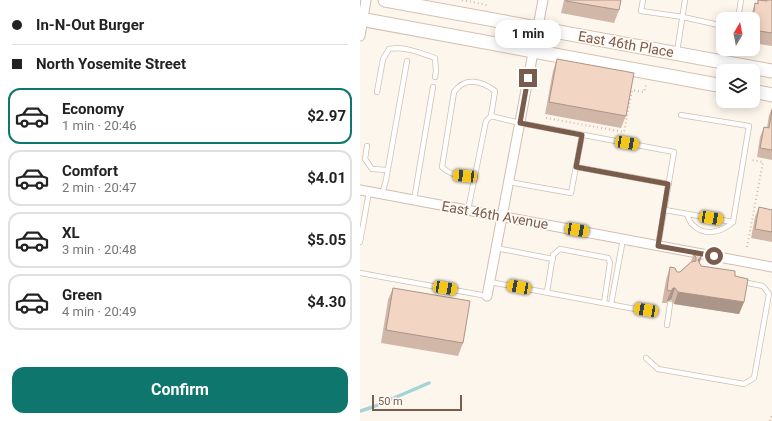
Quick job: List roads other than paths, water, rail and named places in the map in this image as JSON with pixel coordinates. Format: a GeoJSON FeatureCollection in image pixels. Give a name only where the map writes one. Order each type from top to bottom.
{"type":"FeatureCollection","features":[{"type":"Feature","properties":{"kind":"street"},"geometry":{"type":"LineString","coordinates":[[360,36],[361,20],[366,0]]}},
{"type":"Feature","properties":{"kind":"street","name":"East 46th Place"},"geometry":{"type":"LineString","coordinates":[[385,0],[772,71]]}},
{"type":"Feature","properties":{"kind":"street"},"geometry":{"type":"LineString","coordinates":[[487,296],[543,0]]}},
{"type":"Feature","properties":{"kind":"street","name":"East 46th Place"},"geometry":{"type":"LineString","coordinates":[[361,20],[716,85]]}},
{"type":"Feature","properties":{"kind":"street"},"geometry":{"type":"LineString","coordinates":[[760,92],[772,95]]}},
{"type":"Feature","properties":{"kind":"street","name":"East 46th Avenue"},"geometry":{"type":"LineString","coordinates":[[364,191],[772,267]]}},
{"type":"Feature","properties":{"kind":"lane"},"geometry":{"type":"LineString","coordinates":[[643,0],[641,11],[683,17],[716,24]]}},
{"type":"Feature","properties":{"kind":"lane"},"geometry":{"type":"LineString","coordinates":[[677,54],[686,0]]}},
{"type":"Feature","properties":{"kind":"lane"},"geometry":{"type":"LineString","coordinates":[[739,12],[742,0]]}},
{"type":"Feature","properties":{"kind":"lane"},"geometry":{"type":"LineString","coordinates":[[377,92],[383,59],[389,49],[398,47],[435,58],[435,77]]}},
{"type":"Feature","properties":{"kind":"lane"},"geometry":{"type":"LineString","coordinates":[[382,194],[407,61]]}},
{"type":"Feature","properties":{"kind":"lane"},"geometry":{"type":"LineString","coordinates":[[468,210],[475,177],[486,121],[492,116],[495,91],[484,84],[473,81],[458,86],[454,92],[442,167],[447,172],[455,175],[475,177]]}},
{"type":"Feature","properties":{"kind":"lane"},"geometry":{"type":"LineString","coordinates":[[414,200],[433,87]]}},
{"type":"Feature","properties":{"kind":"lane"},"geometry":{"type":"LineString","coordinates":[[681,115],[749,126],[733,222],[725,229],[715,232],[703,231],[692,225],[687,214]]}},
{"type":"Feature","properties":{"kind":"lane"},"geometry":{"type":"LineString","coordinates":[[492,116],[520,123],[674,152],[658,246]]}},
{"type":"Feature","properties":{"kind":"lane"},"geometry":{"type":"LineString","coordinates":[[509,182],[571,193],[582,135]]}},
{"type":"Feature","properties":{"kind":"lane"},"geometry":{"type":"LineString","coordinates":[[367,146],[365,158],[372,169],[387,170]]}},
{"type":"Feature","properties":{"kind":"lane"},"geometry":{"type":"LineString","coordinates":[[576,167],[668,184]]}},
{"type":"Feature","properties":{"kind":"lane"},"geometry":{"type":"LineString","coordinates":[[360,242],[364,191]]}},
{"type":"Feature","properties":{"kind":"lane"},"geometry":{"type":"LineString","coordinates":[[665,210],[733,222]]}},
{"type":"Feature","properties":{"kind":"lane"},"geometry":{"type":"LineString","coordinates":[[611,304],[623,239]]}},
{"type":"Feature","properties":{"kind":"lane"},"geometry":{"type":"LineString","coordinates":[[496,248],[553,259]]}},
{"type":"Feature","properties":{"kind":"lane"},"geometry":{"type":"LineString","coordinates":[[547,292],[554,255],[560,248],[608,258],[610,263],[604,303]]}},
{"type":"Feature","properties":{"kind":"lane"},"geometry":{"type":"LineString","coordinates":[[360,273],[487,296]]}},
{"type":"Feature","properties":{"kind":"lane"},"geometry":{"type":"LineString","coordinates":[[646,358],[658,369],[744,384],[754,378],[770,294],[763,286],[741,281]]}},
{"type":"Feature","properties":{"kind":"lane"},"geometry":{"type":"LineString","coordinates":[[490,282],[646,310]]}},
{"type":"Feature","properties":{"kind":"lane"},"geometry":{"type":"LineString","coordinates":[[667,324],[670,304]]}},
{"type":"Feature","properties":{"kind":"waterway"},"geometry":{"type":"LineString","coordinates":[[360,411],[429,383]]}}]}
